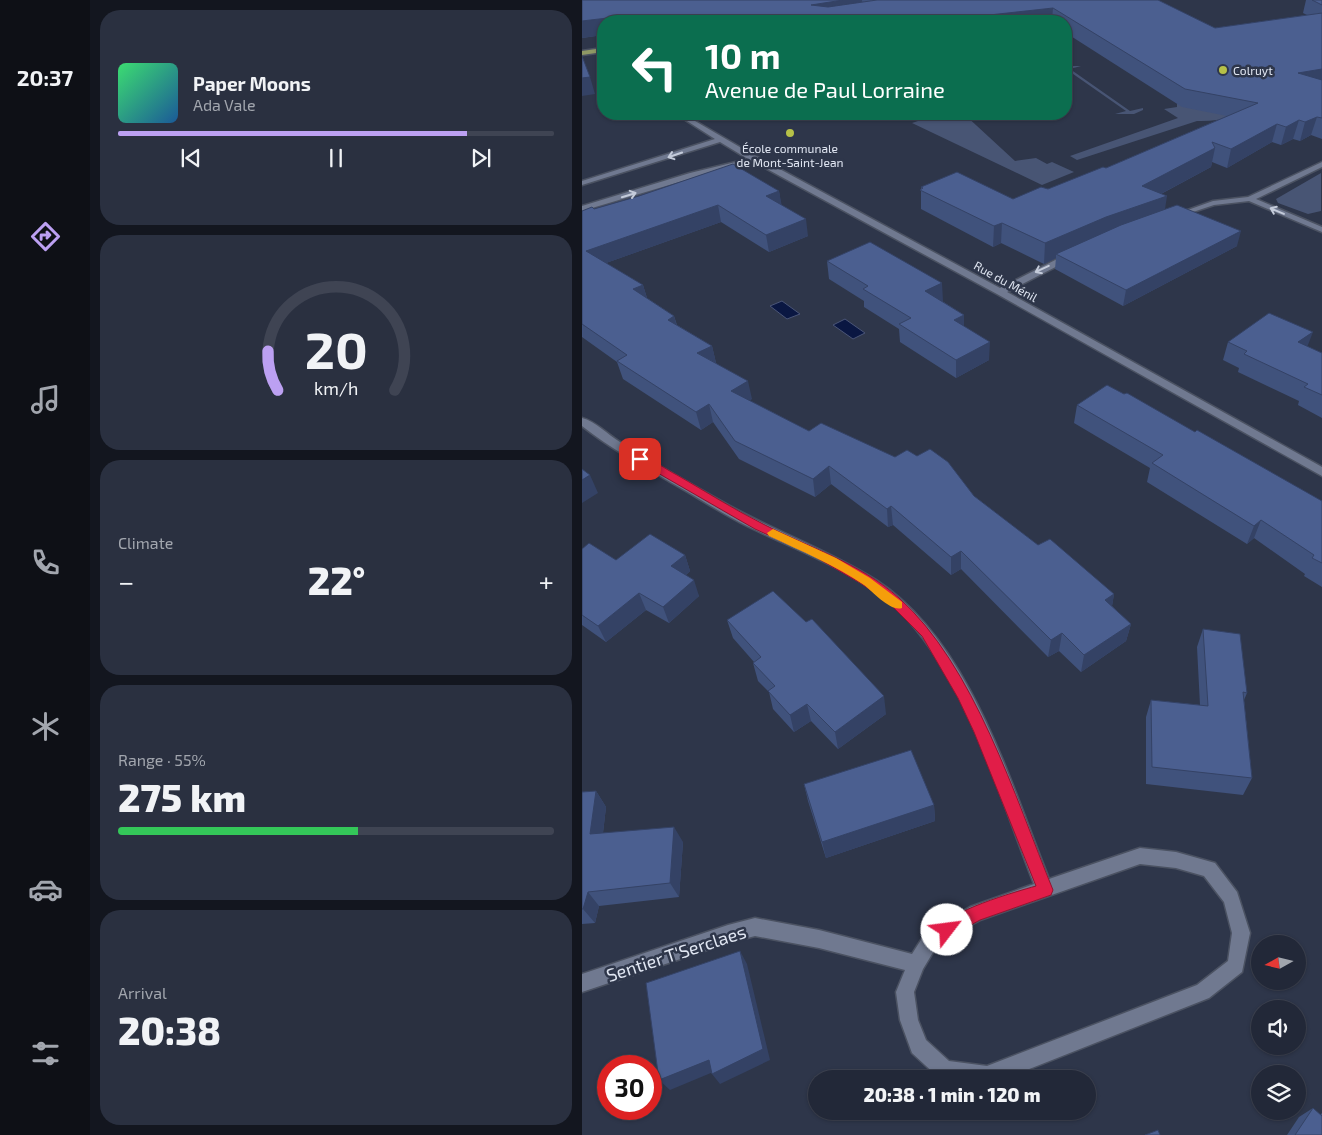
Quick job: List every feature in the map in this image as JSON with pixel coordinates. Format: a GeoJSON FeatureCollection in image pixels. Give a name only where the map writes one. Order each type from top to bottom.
{"type":"FeatureCollection","features":[{"type":"Feature","properties":{"kind":"main road"},"geometry":{"type":"LineString","coordinates":[[582,53],[597,51]]}},
{"type":"Feature","properties":{"kind":"street","name":"Rue du Ménil"},"geometry":{"type":"LineString","coordinates":[[689,120],[754,159],[1000,292],[1322,472]]}},
{"type":"Feature","properties":{"kind":"street"},"geometry":{"type":"LineString","coordinates":[[582,183],[721,140]]}},
{"type":"Feature","properties":{"kind":"street"},"geometry":{"type":"LineString","coordinates":[[582,210],[693,174],[754,159]]}},
{"type":"Feature","properties":{"kind":"street"},"geometry":{"type":"LineString","coordinates":[[1168,219],[1213,203],[1250,199],[1322,164]]}},
{"type":"Feature","properties":{"kind":"street"},"geometry":{"type":"LineString","coordinates":[[1250,199],[1320,227]]}},
{"type":"Feature","properties":{"kind":"street"},"geometry":{"type":"LineString","coordinates":[[1000,292],[1032,274],[1083,251]]}},
{"type":"Feature","properties":{"kind":"street"},"geometry":{"type":"LineString","coordinates":[[582,420],[640,459],[713,502],[759,527],[816,552],[866,581],[894,600],[926,633],[963,694],[981,732],[1045,890]]}},
{"type":"Feature","properties":{"kind":"street"},"geometry":{"type":"LineString","coordinates":[[1140,856],[1176,860],[1209,869],[1231,898],[1241,933],[1236,966],[1203,992],[987,1076],[945,1070],[918,1046],[909,1020],[905,992],[916,964],[932,938],[976,913],[1140,856]]}},
{"type":"Feature","properties":{"kind":"street","name":"Sentier T'Serclaes"},"geometry":{"type":"LineString","coordinates":[[582,983],[728,934],[755,927],[819,939],[916,964]]}},
{"type":"Feature","properties":{"kind":"shaded area"},"geometry":{"type":"Polygon","coordinates":[[[1072,70],[1130,111],[1143,108],[1143,110],[1134,114],[1115,114],[1126,111],[1072,73],[1072,70]]]}},
{"type":"Feature","properties":{"kind":"shaded area"},"geometry":{"type":"Polygon","coordinates":[[[1321,79],[1260,107],[1228,118],[1197,121],[1077,160],[1070,156],[1178,118],[1164,109],[1177,107],[1177,104],[1321,79]]]}},
{"type":"Feature","properties":{"kind":"shaded area"},"geometry":{"type":"Polygon","coordinates":[[[921,120],[971,120],[1015,161],[1036,158],[1047,164],[1052,162],[1074,172],[1042,185],[912,123],[921,120]]]}},
{"type":"Feature","properties":{"kind":"shaded area"},"geometry":{"type":"Polygon","coordinates":[[[1321,173],[1321,211],[1308,214],[1278,203],[1276,199],[1321,173]]]}},
{"type":"Feature","properties":{"kind":"shaded area"},"geometry":{"type":"Polygon","coordinates":[[[782,301],[800,314],[787,319],[770,306],[782,301]]]}},
{"type":"Feature","properties":{"kind":"shaded area"},"geometry":{"type":"Polygon","coordinates":[[[845,319],[865,333],[853,339],[833,325],[845,319]]]}},
{"type":"Feature","properties":{"kind":"building"},"geometry":{"type":"Polygon","coordinates":[[[582,0],[843,0],[811,5],[828,7],[877,0],[1158,0],[1215,28],[1322,13],[1322,69],[1298,73],[1322,80],[1322,118],[1317,117],[1305,122],[1299,120],[1286,127],[1277,124],[1231,149],[1212,142],[1215,148],[1142,186],[1167,196],[1106,217],[1045,243],[1002,223],[994,226],[920,190],[923,188],[921,187],[957,172],[1013,199],[1041,187],[1048,189],[1103,167],[1106,168],[1258,103],[1185,89],[1072,20],[1072,15],[1064,15],[1053,8],[989,15],[597,15],[597,19],[582,21],[582,0]]]}},
{"type":"Feature","properties":{"kind":"building"},"geometry":{"type":"Polygon","coordinates":[[[1312,0],[1322,0],[1322,5],[1312,0]]]}},
{"type":"Feature","properties":{"kind":"building"},"geometry":{"type":"Polygon","coordinates":[[[582,56],[590,77],[582,78],[582,56]]]}},
{"type":"Feature","properties":{"kind":"building"},"geometry":{"type":"Polygon","coordinates":[[[733,164],[779,191],[766,196],[806,219],[766,235],[718,205],[586,251],[643,285],[633,289],[674,316],[668,320],[712,346],[697,353],[748,381],[731,391],[809,431],[821,423],[895,457],[907,450],[917,456],[930,449],[948,462],[974,496],[1038,545],[1050,539],[1114,594],[1105,600],[1131,624],[1084,655],[1062,633],[1051,640],[961,551],[951,557],[891,506],[887,509],[829,466],[813,479],[735,441],[709,404],[696,412],[617,361],[627,355],[582,324],[582,211],[639,196],[733,164]]]}},
{"type":"Feature","properties":{"kind":"building"},"geometry":{"type":"Polygon","coordinates":[[[1177,205],[1241,231],[1126,290],[1056,254],[1121,225],[1177,205]]]}},
{"type":"Feature","properties":{"kind":"building"},"geometry":{"type":"Polygon","coordinates":[[[870,242],[942,283],[925,291],[964,315],[954,320],[990,342],[956,360],[899,324],[911,318],[863,289],[868,286],[827,261],[870,242]]]}},
{"type":"Feature","properties":{"kind":"building"},"geometry":{"type":"Polygon","coordinates":[[[1269,313],[1313,332],[1298,342],[1322,353],[1322,395],[1304,387],[1308,384],[1244,354],[1247,351],[1228,342],[1269,313]]]}},
{"type":"Feature","properties":{"kind":"building"},"geometry":{"type":"Polygon","coordinates":[[[1107,385],[1124,394],[1127,393],[1195,432],[1197,430],[1322,501],[1322,563],[1312,558],[1314,555],[1261,520],[1254,526],[1152,463],[1163,455],[1077,405],[1107,385]]]}},
{"type":"Feature","properties":{"kind":"building"},"geometry":{"type":"Polygon","coordinates":[[[582,469],[590,475],[582,480],[582,469]]]}},
{"type":"Feature","properties":{"kind":"building"},"geometry":{"type":"Polygon","coordinates":[[[650,534],[685,555],[671,566],[694,580],[663,607],[639,593],[598,626],[582,615],[582,549],[589,543],[616,560],[650,534]]]}},
{"type":"Feature","properties":{"kind":"building"},"geometry":{"type":"Polygon","coordinates":[[[773,591],[806,622],[812,619],[884,696],[835,732],[807,704],[790,715],[768,691],[775,686],[753,663],[761,657],[727,620],[773,591]]]}},
{"type":"Feature","properties":{"kind":"building"},"geometry":{"type":"Polygon","coordinates":[[[1203,629],[1240,634],[1247,693],[1243,692],[1252,778],[1152,767],[1151,700],[1208,706],[1203,629]]]}},
{"type":"Feature","properties":{"kind":"building"},"geometry":{"type":"Polygon","coordinates":[[[911,750],[934,805],[822,842],[804,784],[911,750]]]}},
{"type":"Feature","properties":{"kind":"building"},"geometry":{"type":"Polygon","coordinates":[[[596,791],[590,834],[674,827],[670,883],[588,892],[582,909],[582,792],[596,791]]]}},
{"type":"Feature","properties":{"kind":"building"},"geometry":{"type":"Polygon","coordinates":[[[740,951],[763,1049],[712,1074],[709,1060],[662,1079],[662,1055],[656,1055],[646,983],[740,951]]]}},
{"type":"Feature","properties":{"kind":"building"},"geometry":{"type":"Polygon","coordinates":[[[1313,1108],[1322,1116],[1322,1135],[1295,1135],[1313,1108]]]}},
{"type":"Feature","properties":{"kind":"building"},"geometry":{"type":"Polygon","coordinates":[[[1158,1130],[1160,1135],[1145,1135],[1158,1130]]]}},
{"type":"Feature","properties":{"kind":"slow traffic"},"geometry":{"type":"LineString","coordinates":[[773,533],[832,561],[866,581],[894,600],[898,605]]}},
{"type":"Feature","properties":{"kind":"place","name":"Colruyt"},"geometry":{"type":"Point","coordinates":[1223,70]}},
{"type":"Feature","properties":{"kind":"place","name":"École communale de Mont-Saint-Jean"},"geometry":{"type":"Point","coordinates":[790,133]}},
{"type":"Feature","properties":{"kind":"route"},"geometry":{"type":"LineString","coordinates":[[640,459],[759,527],[816,552],[866,581],[894,600],[926,633],[963,694],[981,732],[1045,890],[976,913],[947,930]]}}]}
